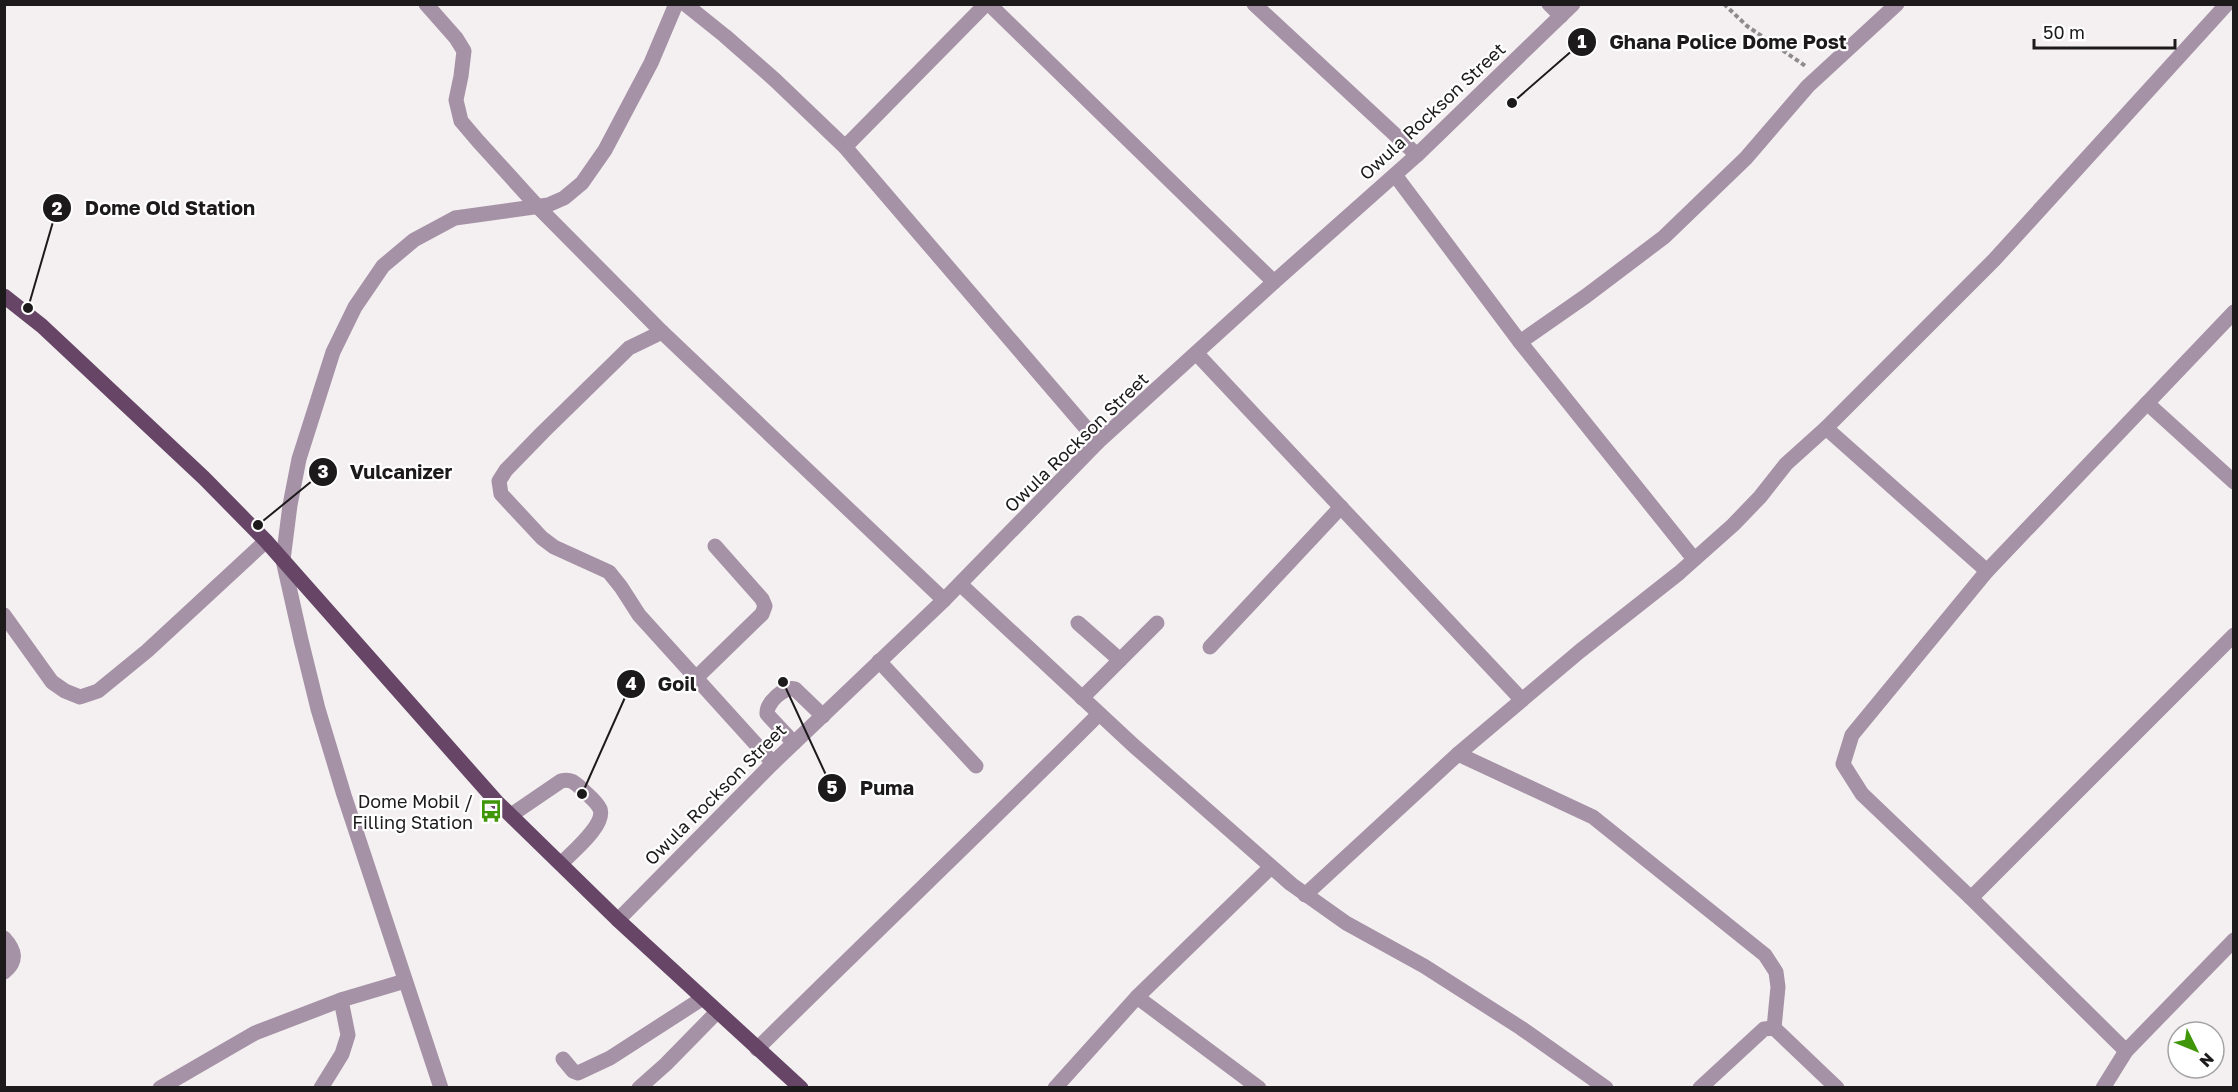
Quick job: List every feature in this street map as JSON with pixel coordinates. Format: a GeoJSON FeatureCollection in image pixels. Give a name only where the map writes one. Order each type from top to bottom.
{"type":"FeatureCollection","features":[{"type":"Feature","properties":{"kind":"main road"},"geometry":{"type":"LineString","coordinates":[[4,296],[42,326],[122,399],[266,541],[390,683],[511,815],[618,920],[801,1088]]}},
{"type":"Feature","properties":{"kind":"street"},"geometry":{"type":"LineString","coordinates":[[426,4],[456,38],[464,51],[456,100],[461,121],[538,207],[662,332],[944,600]]}},
{"type":"Feature","properties":{"kind":"street"},"geometry":{"type":"LineString","coordinates":[[441,1088],[318,709],[283,560],[299,459],[333,352],[355,307],[383,266],[414,240],[455,218],[538,207],[564,198],[582,183],[605,150],[651,63],[676,4]]}},
{"type":"Feature","properties":{"kind":"street"},"geometry":{"type":"LineString","coordinates":[[684,4],[775,80],[845,147],[1098,442]]}},
{"type":"Feature","properties":{"kind":"street"},"geometry":{"type":"LineString","coordinates":[[845,147],[987,4],[1274,282]]}},
{"type":"Feature","properties":{"kind":"street"},"geometry":{"type":"LineString","coordinates":[[1254,4],[1417,155]]}},
{"type":"Feature","properties":{"kind":"street"},"geometry":{"type":"LineString","coordinates":[[1549,4],[1561,16]]}},
{"type":"Feature","properties":{"kind":"street","name":"Owula Rockson Street"},"geometry":{"type":"LineString","coordinates":[[618,920],[773,763],[960,585],[1098,442],[1417,155],[1573,4]]}},
{"type":"Feature","properties":{"kind":"street"},"geometry":{"type":"LineString","coordinates":[[1520,342],[1664,237],[1746,158],[1820,75],[1897,4]]}},
{"type":"Feature","properties":{"kind":"street"},"geometry":{"type":"LineString","coordinates":[[1305,896],[1458,754],[1733,525],[1760,497],[1786,464],[1826,428],[1994,260],[2227,4]]}},
{"type":"Feature","properties":{"kind":"street"},"geometry":{"type":"LineString","coordinates":[[1395,175],[1520,342],[1694,559]]}},
{"type":"Feature","properties":{"kind":"street"},"geometry":{"type":"LineString","coordinates":[[2126,1052],[1971,898],[1862,794],[1843,764],[1852,735],[1987,571],[2234,312]]}},
{"type":"Feature","properties":{"kind":"street"},"geometry":{"type":"LineString","coordinates":[[662,332],[629,348],[536,439],[506,470],[499,481],[501,494],[542,538],[571,556],[609,572],[639,615],[773,763]]}},
{"type":"Feature","properties":{"kind":"street"},"geometry":{"type":"LineString","coordinates":[[1197,354],[1521,700]]}},
{"type":"Feature","properties":{"kind":"street"},"geometry":{"type":"LineString","coordinates":[[2147,403],[2234,482]]}},
{"type":"Feature","properties":{"kind":"street"},"geometry":{"type":"LineString","coordinates":[[1826,428],[1987,571]]}},
{"type":"Feature","properties":{"kind":"street"},"geometry":{"type":"LineString","coordinates":[[1210,647],[1341,507]]}},
{"type":"Feature","properties":{"kind":"street"},"geometry":{"type":"LineString","coordinates":[[4,615],[52,682],[80,697],[98,691],[147,651],[266,541]]}},
{"type":"Feature","properties":{"kind":"street"},"geometry":{"type":"LineString","coordinates":[[696,678],[762,614],[765,606],[762,599],[715,546]]}},
{"type":"Feature","properties":{"kind":"street"},"geometry":{"type":"LineString","coordinates":[[960,585],[1099,714],[1270,868],[1305,896],[1346,923],[1424,966],[1521,1028],[1606,1088]]}},
{"type":"Feature","properties":{"kind":"street"},"geometry":{"type":"LineString","coordinates":[[1078,623],[1120,660]]}},
{"type":"Feature","properties":{"kind":"street"},"geometry":{"type":"LineString","coordinates":[[1082,698],[1157,623]]}},
{"type":"Feature","properties":{"kind":"street"},"geometry":{"type":"LineString","coordinates":[[1971,898],[2234,635]]}},
{"type":"Feature","properties":{"kind":"street"},"geometry":{"type":"LineString","coordinates":[[879,662],[976,766]]}},
{"type":"Feature","properties":{"kind":"street"},"geometry":{"type":"LineString","coordinates":[[794,743],[767,714],[768,706],[785,690],[795,689],[823,716]]}},
{"type":"Feature","properties":{"kind":"street"},"geometry":{"type":"LineString","coordinates":[[758,1048],[1099,714]]}},
{"type":"Feature","properties":{"kind":"street"},"geometry":{"type":"LineString","coordinates":[[1458,754],[1593,818],[1765,954],[1776,972],[1778,987],[1774,1028]]}},
{"type":"Feature","properties":{"kind":"street"},"geometry":{"type":"LineString","coordinates":[[511,815],[561,782],[568,779],[574,781],[599,807],[601,815],[599,824],[561,864]]}},
{"type":"Feature","properties":{"kind":"street"},"geometry":{"type":"LineString","coordinates":[[1055,1088],[1137,997],[1270,868]]}},
{"type":"Feature","properties":{"kind":"street"},"geometry":{"type":"LineString","coordinates":[[4,938],[12,947],[15,955],[11,966],[4,972]]}},
{"type":"Feature","properties":{"kind":"street"},"geometry":{"type":"LineString","coordinates":[[2103,1088],[2126,1052],[2234,940]]}},
{"type":"Feature","properties":{"kind":"street"},"geometry":{"type":"LineString","coordinates":[[160,1088],[255,1034],[341,1000],[405,981]]}},
{"type":"Feature","properties":{"kind":"street"},"geometry":{"type":"LineString","coordinates":[[1137,997],[1259,1088]]}},
{"type":"Feature","properties":{"kind":"street"},"geometry":{"type":"LineString","coordinates":[[563,1059],[573,1071],[578,1073],[585,1071],[610,1058],[703,998]]}},
{"type":"Feature","properties":{"kind":"street"},"geometry":{"type":"LineString","coordinates":[[321,1088],[342,1054],[348,1035],[341,1000]]}},
{"type":"Feature","properties":{"kind":"street"},"geometry":{"type":"LineString","coordinates":[[639,1088],[717,1012]]}},
{"type":"Feature","properties":{"kind":"street"},"geometry":{"type":"LineString","coordinates":[[1700,1088],[1764,1029],[1774,1028],[1838,1088]]}},
{"type":"Feature","properties":{"kind":"path"},"geometry":{"type":"LineString","coordinates":[[1724,4],[1747,26],[1820,75]]}},
{"type":"Feature","properties":{"kind":"place","name":"Ghana Police Dome Post"},"geometry":{"type":"Point","coordinates":[1512,103]}},
{"type":"Feature","properties":{"kind":"place","name":"Dome Old Station"},"geometry":{"type":"Point","coordinates":[28,308]}},
{"type":"Feature","properties":{"kind":"place","name":"Vulcanizer"},"geometry":{"type":"Point","coordinates":[258,525]}},
{"type":"Feature","properties":{"kind":"place","name":"Puma"},"geometry":{"type":"Point","coordinates":[783,682]}},
{"type":"Feature","properties":{"kind":"place","name":"Goil"},"geometry":{"type":"Point","coordinates":[582,794]}},
{"type":"Feature","properties":{"kind":"place","name":"Dome Mobil / Filling Station"},"geometry":{"type":"Point","coordinates":[491,811]}}]}
